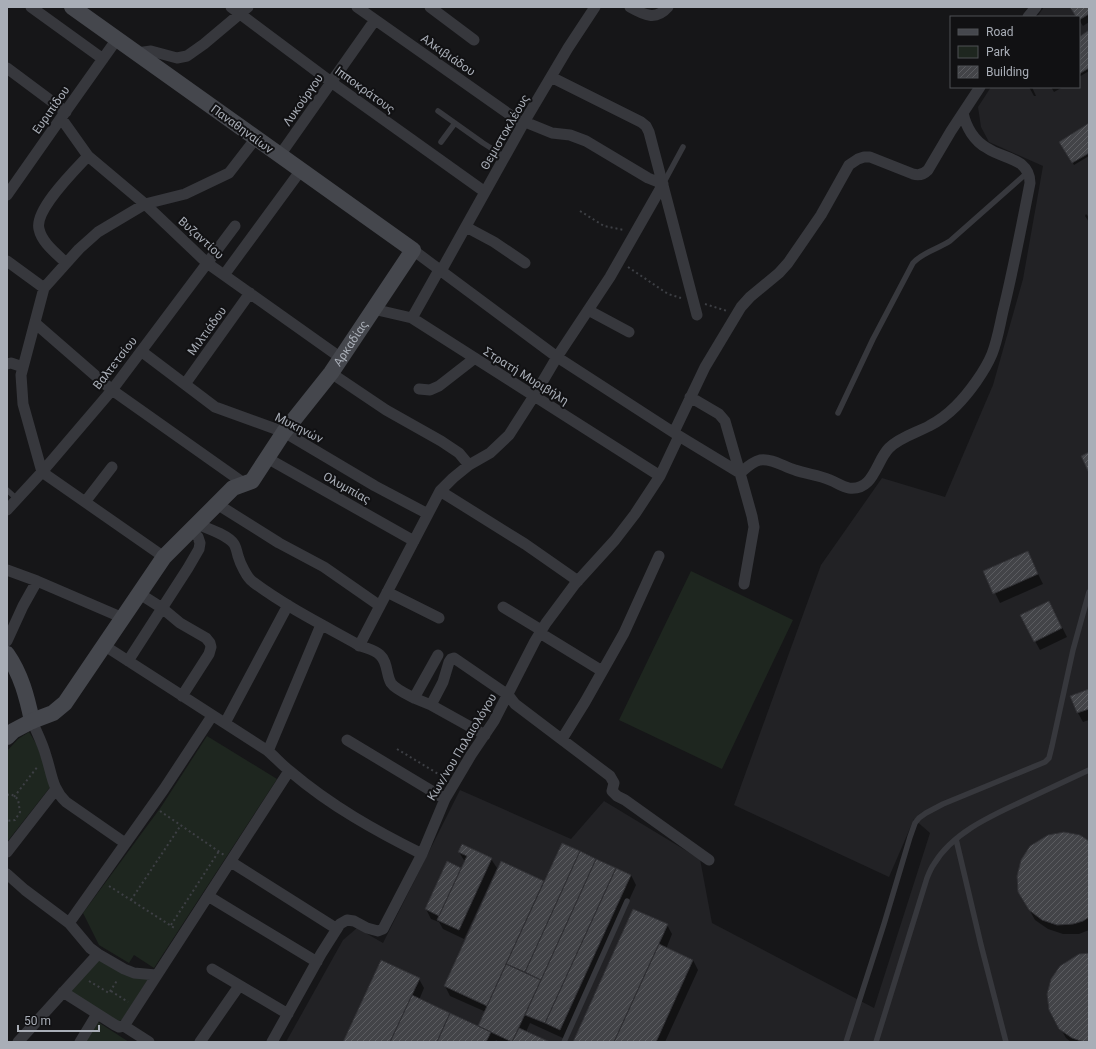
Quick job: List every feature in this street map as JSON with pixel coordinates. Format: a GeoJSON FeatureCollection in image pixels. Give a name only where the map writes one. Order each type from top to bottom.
{"type":"FeatureCollection","features":[{"type":"Feature","properties":{"kind":"street"},"geometry":{"type":"LineString","coordinates":[[31,7],[103,59]]}},
{"type":"Feature","properties":{"kind":"street","name":"Παναθηναίων"},"geometry":{"type":"LineString","coordinates":[[72,7],[412,250]]}},
{"type":"Feature","properties":{"kind":"street","name":"Αλκιβιάδου"},"geometry":{"type":"LineString","coordinates":[[357,7],[524,123],[552,133],[570,135],[586,141],[648,178],[662,184]]}},
{"type":"Feature","properties":{"kind":"street"},"geometry":{"type":"LineString","coordinates":[[430,7],[474,40]]}},
{"type":"Feature","properties":{"kind":"street","name":"Θεμιστοκλέους"},"geometry":{"type":"LineString","coordinates":[[412,318],[466,227],[568,48],[595,7]]}},
{"type":"Feature","properties":{"kind":"street"},"geometry":{"type":"LineString","coordinates":[[630,7],[648,15],[655,16],[662,14],[668,7]]}},
{"type":"Feature","properties":{"kind":"street"},"geometry":{"type":"LineString","coordinates":[[1029,16],[1036,7]]}},
{"type":"Feature","properties":{"kind":"street"},"geometry":{"type":"LineString","coordinates":[[137,54],[151,50],[178,58],[186,57],[202,46],[240,9]]}},
{"type":"Feature","properties":{"kind":"street","name":"Ιπποκράτους"},"geometry":{"type":"LineString","coordinates":[[240,9],[331,82],[485,192]]}},
{"type":"Feature","properties":{"kind":"street","name":"Λυκούργου"},"geometry":{"type":"LineString","coordinates":[[280,155],[375,20]]}},
{"type":"Feature","properties":{"kind":"street","name":"Ευριπίδου"},"geometry":{"type":"LineString","coordinates":[[7,195],[117,39]]}},
{"type":"Feature","properties":{"kind":"street","name":"Βυζαντίου"},"geometry":{"type":"LineString","coordinates":[[7,68],[63,115],[88,156],[145,204],[207,263],[340,358]]}},
{"type":"Feature","properties":{"kind":"street"},"geometry":{"type":"LineString","coordinates":[[551,77],[644,123],[649,131],[697,315]]}},
{"type":"Feature","properties":{"kind":"street"},"geometry":{"type":"LineString","coordinates":[[740,473],[755,462],[760,460],[769,460],[795,470],[828,479],[845,487],[855,488],[864,485],[875,474],[885,453],[894,444],[930,426],[955,407],[969,391],[986,365],[994,347],[1010,282],[1030,183],[1028,172],[1025,167],[1017,161],[987,149],[970,132],[963,113],[979,88]]}},
{"type":"Feature","properties":{"kind":"street","name":"Κων/νου Παλαιολόγου"},"geometry":{"type":"LineString","coordinates":[[337,929],[340,924],[347,920],[354,921],[367,928],[378,931],[383,929],[422,854],[444,799],[494,721],[541,632],[578,581],[624,528],[660,476],[690,398],[705,367],[736,314],[750,296],[779,273],[788,263],[821,215],[846,169],[851,163],[860,158],[870,157],[913,174],[923,174],[928,170],[963,113]]}},
{"type":"Feature","properties":{"kind":"street"},"geometry":{"type":"LineString","coordinates":[[164,557],[42,472],[23,404],[21,375],[44,288],[66,263],[98,232],[145,204],[185,194],[229,173],[256,138]]}},
{"type":"Feature","properties":{"kind":"street"},"geometry":{"type":"LineString","coordinates":[[66,263],[49,246],[42,236],[38,228],[39,221],[46,204],[88,156]]}},
{"type":"Feature","properties":{"kind":"street"},"geometry":{"type":"LineString","coordinates":[[224,275],[301,170]]}},
{"type":"Feature","properties":{"kind":"street"},"geometry":{"type":"LineString","coordinates":[[359,646],[440,491],[469,465],[490,453],[509,435],[619,261],[662,184]]}},
{"type":"Feature","properties":{"kind":"street","name":"Βαλτετσίου"},"geometry":{"type":"LineString","coordinates":[[7,510],[42,472],[112,390],[235,226]]}},
{"type":"Feature","properties":{"kind":"street"},"geometry":{"type":"LineString","coordinates":[[466,227],[494,242],[525,263]]}},
{"type":"Feature","properties":{"kind":"street"},"geometry":{"type":"LineString","coordinates":[[412,250],[557,357],[740,473]]}},
{"type":"Feature","properties":{"kind":"street","name":"Αρκαδίας"},"geometry":{"type":"LineString","coordinates":[[7,737],[13,731],[32,721],[53,713],[65,703],[164,557],[233,488],[252,481],[284,432],[331,373],[412,250]]}},
{"type":"Feature","properties":{"kind":"street"},"geometry":{"type":"LineString","coordinates":[[7,261],[44,288]]}},
{"type":"Feature","properties":{"kind":"street","name":"Μιλτιάδου"},"geometry":{"type":"LineString","coordinates":[[184,384],[250,293]]}},
{"type":"Feature","properties":{"kind":"street","name":"Στρατή Μυριβήλη"},"geometry":{"type":"LineString","coordinates":[[373,309],[412,318],[660,476]]}},
{"type":"Feature","properties":{"kind":"street"},"geometry":{"type":"LineString","coordinates":[[588,310],[629,332]]}},
{"type":"Feature","properties":{"kind":"street"},"geometry":{"type":"LineString","coordinates":[[35,323],[112,390],[245,484]]}},
{"type":"Feature","properties":{"kind":"street","name":"Μυκηνών"},"geometry":{"type":"LineString","coordinates":[[141,352],[215,407],[284,432],[375,486],[428,514]]}},
{"type":"Feature","properties":{"kind":"street"},"geometry":{"type":"LineString","coordinates":[[419,389],[430,390],[439,386],[475,358]]}},
{"type":"Feature","properties":{"kind":"street"},"geometry":{"type":"LineString","coordinates":[[8,362],[23,367]]}},
{"type":"Feature","properties":{"kind":"street"},"geometry":{"type":"LineString","coordinates":[[331,373],[386,410],[459,453],[469,465]]}},
{"type":"Feature","properties":{"kind":"street"},"geometry":{"type":"LineString","coordinates":[[690,398],[719,414],[725,421],[754,527],[744,584]]}},
{"type":"Feature","properties":{"kind":"street","name":"Ολυμπίας"},"geometry":{"type":"LineString","coordinates":[[267,458],[414,541]]}},
{"type":"Feature","properties":{"kind":"street"},"geometry":{"type":"LineString","coordinates":[[85,502],[112,467]]}},
{"type":"Feature","properties":{"kind":"street"},"geometry":{"type":"LineString","coordinates":[[440,491],[525,544],[578,581]]}},
{"type":"Feature","properties":{"kind":"street"},"geometry":{"type":"LineString","coordinates":[[217,504],[278,543],[324,567],[380,606]]}},
{"type":"Feature","properties":{"kind":"street"},"geometry":{"type":"LineString","coordinates":[[194,527],[219,533],[235,544],[238,558],[251,581],[321,625],[359,646],[381,655],[392,685],[485,735]]}},
{"type":"Feature","properties":{"kind":"street"},"geometry":{"type":"LineString","coordinates":[[128,661],[199,549],[200,543],[194,527]]}},
{"type":"Feature","properties":{"kind":"street"},"geometry":{"type":"LineString","coordinates":[[562,739],[624,633],[659,556]]}},
{"type":"Feature","properties":{"kind":"street"},"geometry":{"type":"LineString","coordinates":[[7,570],[37,581],[123,618]]}},
{"type":"Feature","properties":{"kind":"street"},"geometry":{"type":"LineString","coordinates":[[7,641],[23,606],[37,581]]}},
{"type":"Feature","properties":{"kind":"street"},"geometry":{"type":"LineString","coordinates":[[387,592],[439,618]]}},
{"type":"Feature","properties":{"kind":"street"},"geometry":{"type":"LineString","coordinates":[[140,594],[162,608],[180,623],[206,638],[210,643],[211,647],[209,654],[182,696]]}},
{"type":"Feature","properties":{"kind":"street"},"geometry":{"type":"LineString","coordinates":[[225,724],[288,605]]}},
{"type":"Feature","properties":{"kind":"street"},"geometry":{"type":"LineString","coordinates":[[503,607],[602,671]]}},
{"type":"Feature","properties":{"kind":"street"},"geometry":{"type":"LineString","coordinates":[[268,751],[321,625]]}},
{"type":"Feature","properties":{"kind":"street"},"geometry":{"type":"LineString","coordinates":[[105,646],[268,751],[289,771],[352,816],[422,854]]}},
{"type":"Feature","properties":{"kind":"street"},"geometry":{"type":"LineString","coordinates":[[7,654],[13,662],[26,692],[32,721],[46,756],[56,789],[60,796],[66,802],[125,843]]}},
{"type":"Feature","properties":{"kind":"street"},"geometry":{"type":"LineString","coordinates":[[414,698],[438,655]]}},
{"type":"Feature","properties":{"kind":"street"},"geometry":{"type":"LineString","coordinates":[[430,705],[443,682],[449,662],[454,658],[508,694],[515,704],[610,776],[614,783],[612,792],[617,796],[625,800],[709,860]]}},
{"type":"Feature","properties":{"kind":"street"},"geometry":{"type":"LineString","coordinates":[[68,924],[152,805],[212,716]]}},
{"type":"Feature","properties":{"kind":"street"},"geometry":{"type":"LineString","coordinates":[[347,740],[444,799]]}},
{"type":"Feature","properties":{"kind":"street"},"geometry":{"type":"LineString","coordinates":[[124,1026],[289,771]]}},
{"type":"Feature","properties":{"kind":"street"},"geometry":{"type":"LineString","coordinates":[[7,852],[56,789]]}},
{"type":"Feature","properties":{"kind":"street"},"geometry":{"type":"LineString","coordinates":[[231,861],[337,929],[272,1042]]}},
{"type":"Feature","properties":{"kind":"street"},"geometry":{"type":"LineString","coordinates":[[7,874],[24,890],[68,924],[90,948],[98,954],[134,973],[156,975]]}},
{"type":"Feature","properties":{"kind":"street"},"geometry":{"type":"LineString","coordinates":[[208,896],[317,962]]}},
{"type":"Feature","properties":{"kind":"street"},"geometry":{"type":"LineString","coordinates":[[18,1042],[98,954]]}},
{"type":"Feature","properties":{"kind":"street"},"geometry":{"type":"LineString","coordinates":[[212,970],[288,1014]]}},
{"type":"Feature","properties":{"kind":"street"},"geometry":{"type":"LineString","coordinates":[[200,1042],[239,986]]}},
{"type":"Feature","properties":{"kind":"street"},"geometry":{"type":"LineString","coordinates":[[63,992],[115,1025],[119,1027],[124,1026],[149,1042]]}},
{"type":"Feature","properties":{"kind":"street"},"geometry":{"type":"LineString","coordinates":[[80,1042],[97,1014]]}},
{"type":"Feature","properties":{"kind":"lane"},"geometry":{"type":"LineString","coordinates":[[438,111],[505,157]]}},
{"type":"Feature","properties":{"kind":"lane"},"geometry":{"type":"LineString","coordinates":[[441,142],[455,123]]}},
{"type":"Feature","properties":{"kind":"lane"},"geometry":{"type":"LineString","coordinates":[[662,184],[683,147]]}},
{"type":"Feature","properties":{"kind":"lane"},"geometry":{"type":"LineString","coordinates":[[838,414],[873,339],[913,263],[922,254],[943,246],[950,241],[1028,172]]}},
{"type":"Feature","properties":{"kind":"lane"},"geometry":{"type":"LineString","coordinates":[[7,490],[17,499]]}},
{"type":"Feature","properties":{"kind":"lane"},"geometry":{"type":"LineString","coordinates":[[846,1042],[915,823],[919,818],[943,804],[1045,762],[1049,758],[1073,650],[1089,592]]}},
{"type":"Feature","properties":{"kind":"lane"},"geometry":{"type":"LineString","coordinates":[[876,1042],[927,878],[934,864],[943,852],[966,831],[996,813],[1089,770]]}},
{"type":"Feature","properties":{"kind":"lane"},"geometry":{"type":"LineString","coordinates":[[956,839],[1006,1042]]}},
{"type":"Feature","properties":{"kind":"lane"},"geometry":{"type":"LineString","coordinates":[[564,1042],[626,901]]}},
{"type":"Feature","properties":{"kind":"path"},"geometry":{"type":"LineString","coordinates":[[580,211],[606,226],[636,231]]}},
{"type":"Feature","properties":{"kind":"path"},"geometry":{"type":"LineString","coordinates":[[619,261],[668,294]]}},
{"type":"Feature","properties":{"kind":"path"},"geometry":{"type":"LineString","coordinates":[[397,749],[454,784]]}},
{"type":"Feature","properties":{"kind":"path"},"geometry":{"type":"LineString","coordinates":[[14,797],[46,756]]}},
{"type":"Feature","properties":{"kind":"path"},"geometry":{"type":"LineString","coordinates":[[7,795],[11,794],[18,799],[20,812],[15,820],[7,821]]}},
{"type":"Feature","properties":{"kind":"path"},"geometry":{"type":"LineString","coordinates":[[152,805],[219,851],[231,861]]}},
{"type":"Feature","properties":{"kind":"path"},"geometry":{"type":"LineString","coordinates":[[131,900],[181,825]]}},
{"type":"Feature","properties":{"kind":"path"},"geometry":{"type":"LineString","coordinates":[[171,925],[219,851]]}},
{"type":"Feature","properties":{"kind":"path"},"geometry":{"type":"LineString","coordinates":[[100,880],[184,934]]}},
{"type":"Feature","properties":{"kind":"path"},"geometry":{"type":"LineString","coordinates":[[111,991],[124,969]]}},
{"type":"Feature","properties":{"kind":"path"},"geometry":{"type":"LineString","coordinates":[[79,974],[109,993],[111,991],[136,1006]]}},
{"type":"Feature","properties":{"kind":"shaded area"},"geometry":{"type":"Polygon","coordinates":[[[1044,7],[1089,7],[1089,1042],[286,1042],[343,940],[357,928],[383,943],[460,790],[571,839],[604,801],[700,859],[712,923],[874,1008],[930,833],[914,819],[889,877],[734,805],[821,565],[882,478],[945,497],[993,385],[1023,279],[1043,166],[989,142],[981,127],[978,107],[990,88],[1080,88],[1080,16],[1038,16],[1044,7]]]}},
{"type":"Feature","properties":{"kind":"green space"},"geometry":{"type":"Polygon","coordinates":[[[691,571],[793,620],[722,769],[619,720],[691,571]]]}},
{"type":"Feature","properties":{"kind":"green space"},"geometry":{"type":"Polygon","coordinates":[[[29,732],[37,745],[51,786],[7,842],[7,751],[18,739],[29,732]]]}},
{"type":"Feature","properties":{"kind":"green space"},"geometry":{"type":"Polygon","coordinates":[[[207,736],[277,779],[154,968],[134,955],[129,963],[99,945],[83,913],[161,807],[207,736]]]}},
{"type":"Feature","properties":{"kind":"green space"},"geometry":{"type":"Polygon","coordinates":[[[100,959],[148,979],[122,1020],[117,1022],[70,991],[100,959]]]}},
{"type":"Feature","properties":{"kind":"green space"},"geometry":{"type":"Polygon","coordinates":[[[98,1022],[129,1042],[86,1042],[98,1022]]]}},
{"type":"Feature","properties":{"kind":"building"},"geometry":{"type":"Polygon","coordinates":[[[1070,7],[1089,7],[1089,14],[1080,19],[1080,16],[1075,16],[1070,7]]]}},
{"type":"Feature","properties":{"kind":"building"},"geometry":{"type":"Polygon","coordinates":[[[1089,30],[1089,68],[1080,73],[1080,36],[1089,30]]]}},
{"type":"Feature","properties":{"kind":"building"},"geometry":{"type":"Polygon","coordinates":[[[1089,123],[1089,153],[1072,163],[1059,142],[1089,123]]]}},
{"type":"Feature","properties":{"kind":"building"},"geometry":{"type":"Polygon","coordinates":[[[1089,452],[1089,473],[1081,456],[1089,452]]]}},
{"type":"Feature","properties":{"kind":"building"},"geometry":{"type":"Polygon","coordinates":[[[1028,551],[1038,574],[993,594],[983,571],[1028,551]]]}},
{"type":"Feature","properties":{"kind":"building"},"geometry":{"type":"Polygon","coordinates":[[[1049,601],[1062,628],[1034,642],[1020,615],[1049,601]]]}},
{"type":"Feature","properties":{"kind":"building"},"geometry":{"type":"Polygon","coordinates":[[[1089,689],[1089,709],[1077,713],[1070,696],[1089,689]]]}},
{"type":"Feature","properties":{"kind":"building"},"geometry":{"type":"Polygon","coordinates":[[[1064,832],[1080,835],[1089,841],[1089,917],[1083,921],[1073,924],[1057,925],[1042,920],[1029,910],[1018,892],[1017,876],[1021,860],[1030,846],[1048,835],[1064,832]]]}},
{"type":"Feature","properties":{"kind":"building"},"geometry":{"type":"Polygon","coordinates":[[[562,843],[580,851],[525,972],[506,964],[562,843]]]}},
{"type":"Feature","properties":{"kind":"building"},"geometry":{"type":"Polygon","coordinates":[[[462,844],[492,858],[459,930],[437,920],[467,856],[458,852],[462,844]]]}},
{"type":"Feature","properties":{"kind":"building"},"geometry":{"type":"Polygon","coordinates":[[[580,851],[596,859],[541,980],[525,972],[580,851]]]}},
{"type":"Feature","properties":{"kind":"building"},"geometry":{"type":"Polygon","coordinates":[[[596,859],[616,868],[545,1023],[525,1015],[596,859]]]}},
{"type":"Feature","properties":{"kind":"building"},"geometry":{"type":"Polygon","coordinates":[[[447,861],[461,868],[439,916],[425,909],[447,861]]]}},
{"type":"Feature","properties":{"kind":"building"},"geometry":{"type":"Polygon","coordinates":[[[501,861],[544,881],[487,1006],[444,986],[501,861]]]}},
{"type":"Feature","properties":{"kind":"building"},"geometry":{"type":"Polygon","coordinates":[[[616,868],[631,875],[560,1030],[545,1023],[616,868]]]}},
{"type":"Feature","properties":{"kind":"building"},"geometry":{"type":"Polygon","coordinates":[[[633,909],[668,924],[614,1042],[573,1042],[633,909]]]}},
{"type":"Feature","properties":{"kind":"building"},"geometry":{"type":"Polygon","coordinates":[[[659,944],[693,960],[656,1042],[614,1042],[659,944]]]}},
{"type":"Feature","properties":{"kind":"building"},"geometry":{"type":"Polygon","coordinates":[[[1089,953],[1089,1042],[1084,1042],[1072,1038],[1059,1029],[1049,1010],[1047,994],[1051,979],[1060,966],[1079,954],[1089,953]]]}},
{"type":"Feature","properties":{"kind":"building"},"geometry":{"type":"Polygon","coordinates":[[[381,960],[420,978],[390,1042],[343,1042],[381,960]]]}},
{"type":"Feature","properties":{"kind":"building"},"geometry":{"type":"Polygon","coordinates":[[[506,964],[541,980],[512,1042],[478,1026],[506,964]]]}},
{"type":"Feature","properties":{"kind":"building"},"geometry":{"type":"Polygon","coordinates":[[[412,995],[450,1013],[437,1042],[390,1042],[412,995]]]}},
{"type":"Feature","properties":{"kind":"building"},"geometry":{"type":"Polygon","coordinates":[[[450,1013],[491,1032],[486,1042],[437,1042],[450,1013]]]}},
{"type":"Feature","properties":{"kind":"building"},"geometry":{"type":"Polygon","coordinates":[[[519,1028],[550,1042],[512,1042],[519,1028]]]}}]}
